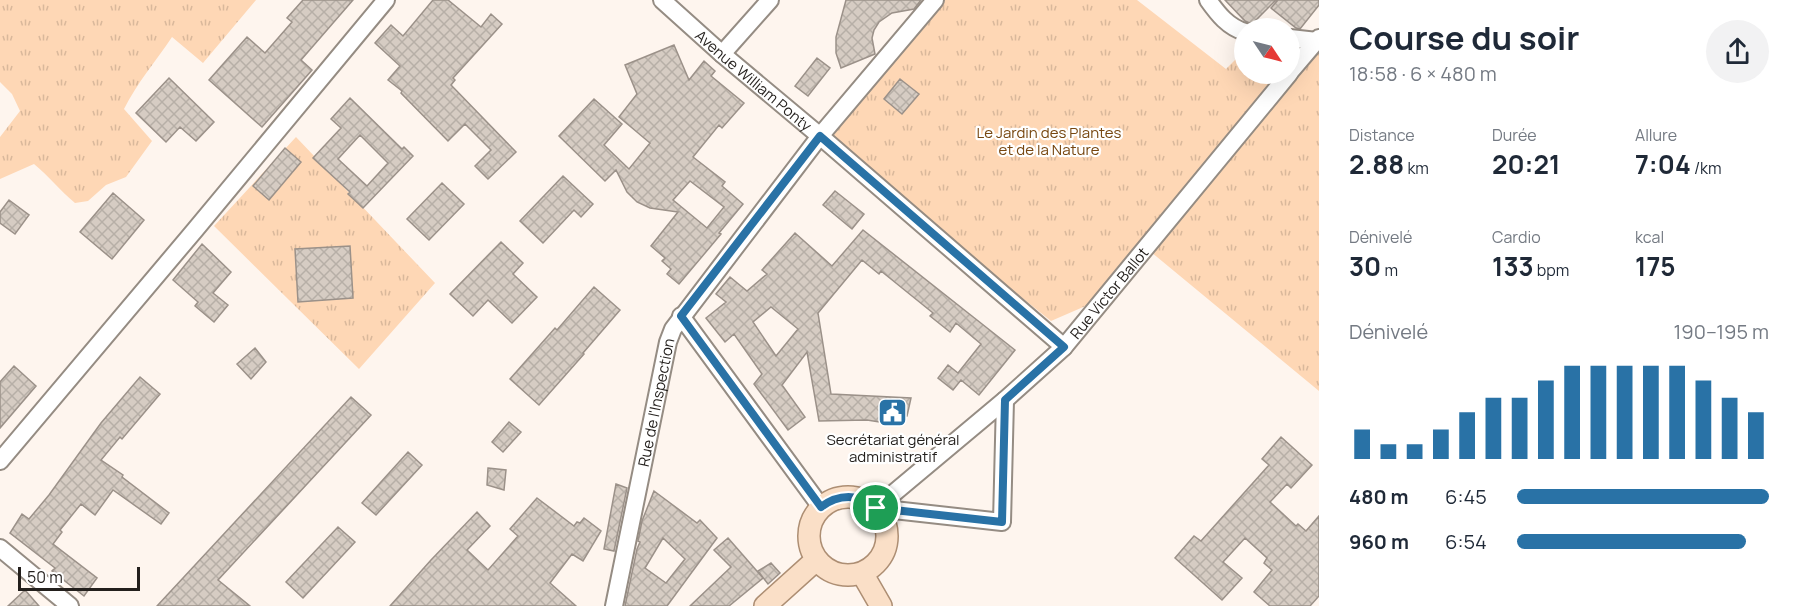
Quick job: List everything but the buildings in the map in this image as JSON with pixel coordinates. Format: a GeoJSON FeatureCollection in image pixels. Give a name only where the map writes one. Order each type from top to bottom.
{"type":"FeatureCollection","features":[{"type":"Feature","properties":{"kind":"main road"},"geometry":{"type":"LineString","coordinates":[[845,497],[865,501],[876,508],[886,525],[886,544],[878,561],[862,573],[850,576],[825,569],[816,560],[809,544],[808,532],[814,516],[821,507],[832,500],[845,497]]}},
{"type":"Feature","properties":{"kind":"main road"},"geometry":{"type":"LineString","coordinates":[[765,606],[816,560]]}},
{"type":"Feature","properties":{"kind":"main road"},"geometry":{"type":"LineString","coordinates":[[862,573],[881,606]]}},
{"type":"Feature","properties":{"kind":"street"},"geometry":{"type":"LineString","coordinates":[[0,461],[386,0]]}},
{"type":"Feature","properties":{"kind":"street","name":"Avenue William Ponty"},"geometry":{"type":"LineString","coordinates":[[662,0],[1064,347]]}},
{"type":"Feature","properties":{"kind":"street"},"geometry":{"type":"LineString","coordinates":[[722,54],[770,0]]}},
{"type":"Feature","properties":{"kind":"street","name":"Rue de l'Inspection"},"geometry":{"type":"LineString","coordinates":[[615,606],[668,342],[673,328],[820,136],[935,0]]}},
{"type":"Feature","properties":{"kind":"street"},"geometry":{"type":"LineString","coordinates":[[1208,0],[1218,15],[1234,28]]}},
{"type":"Feature","properties":{"kind":"street"},"geometry":{"type":"LineString","coordinates":[[1300,39],[1318,40]]}},
{"type":"Feature","properties":{"kind":"street","name":"Rue Victor Ballot"},"geometry":{"type":"LineString","coordinates":[[1300,60],[1318,40]]}},
{"type":"Feature","properties":{"kind":"street","name":"Rue Victor Ballot"},"geometry":{"type":"LineString","coordinates":[[876,508],[1005,400],[1064,347],[1280,84]]}},
{"type":"Feature","properties":{"kind":"street"},"geometry":{"type":"LineString","coordinates":[[681,316],[821,507]]}},
{"type":"Feature","properties":{"kind":"street"},"geometry":{"type":"LineString","coordinates":[[876,508],[1002,522],[1005,400]]}},
{"type":"Feature","properties":{"kind":"street"},"geometry":{"type":"LineString","coordinates":[[0,548],[70,606]]}},
{"type":"Feature","properties":{"kind":"green space"},"geometry":{"type":"Polygon","coordinates":[[[0,0],[256,0],[203,63],[172,37],[124,109],[152,141],[126,177],[106,185],[88,201],[75,203],[34,164],[0,179],[0,137],[20,111],[12,94],[0,82],[0,0]]]}},
{"type":"Feature","properties":{"kind":"green space","name":"Le Jardin des Plantes et de la Nature"},"geometry":{"type":"Polygon","coordinates":[[[935,0],[1137,0],[1226,69],[1234,61],[1234,84],[1281,84],[1104,298],[1051,321],[820,136],[935,0]]]}},
{"type":"Feature","properties":{"kind":"green space"},"geometry":{"type":"Polygon","coordinates":[[[1319,51],[1319,391],[1151,252],[1291,84],[1300,84],[1300,74],[1319,51]]]}},
{"type":"Feature","properties":{"kind":"green space"},"geometry":{"type":"Polygon","coordinates":[[[296,137],[435,283],[359,369],[214,226],[296,137]]]}},
{"type":"Feature","properties":{"kind":"place","name":"Secrétariat général administratif"},"geometry":{"type":"Point","coordinates":[893,412]}},
{"type":"Feature","properties":{"kind":"route"},"geometry":{"type":"LineString","coordinates":[[820,136],[1064,347],[1005,400],[1002,522],[876,508],[859,498],[852,497],[832,500],[821,507],[681,316],[820,136]]}}]}
